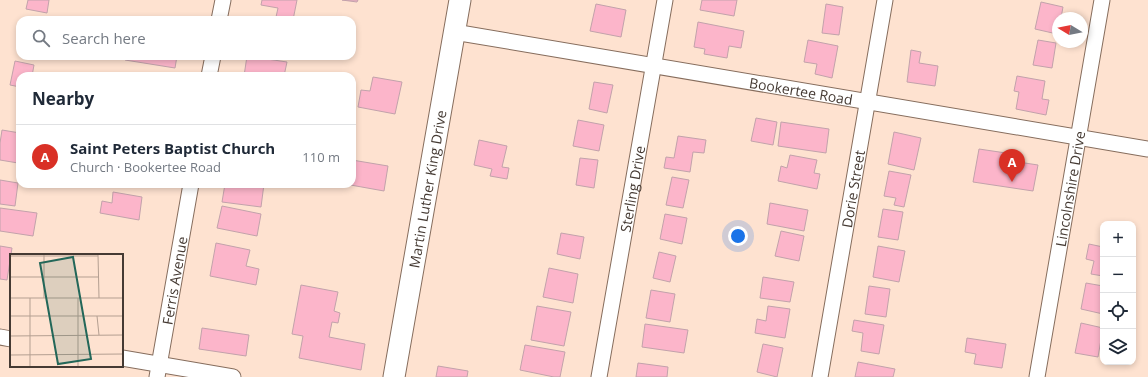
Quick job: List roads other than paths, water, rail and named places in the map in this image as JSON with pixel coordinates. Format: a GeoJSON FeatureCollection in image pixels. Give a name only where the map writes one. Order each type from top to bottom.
{"type":"FeatureCollection","features":[{"type":"Feature","properties":{"kind":"main road","name":"Martin Luther King Drive"},"geometry":{"type":"LineString","coordinates":[[394,377],[460,0]]}},
{"type":"Feature","properties":{"kind":"street"},"geometry":{"type":"LineString","coordinates":[[220,16],[222,0]]}},
{"type":"Feature","properties":{"kind":"street","name":"Sterling Drive"},"geometry":{"type":"LineString","coordinates":[[600,377],[665,0]]}},
{"type":"Feature","properties":{"kind":"street","name":"Dorie Street"},"geometry":{"type":"LineString","coordinates":[[820,377],[885,0]]}},
{"type":"Feature","properties":{"kind":"street","name":"Lincolnshire Drive"},"geometry":{"type":"LineString","coordinates":[[1037,377],[1102,0]]}},
{"type":"Feature","properties":{"kind":"street","name":"Bookertee Road"},"geometry":{"type":"LineString","coordinates":[[454,32],[1148,149]]}},
{"type":"Feature","properties":{"kind":"street"},"geometry":{"type":"LineString","coordinates":[[210,72],[212,60]]}},
{"type":"Feature","properties":{"kind":"street","name":"Ferris Avenue"},"geometry":{"type":"LineString","coordinates":[[158,370],[190,188]]}},
{"type":"Feature","properties":{"kind":"street"},"geometry":{"type":"LineString","coordinates":[[0,337],[10,339]]}},
{"type":"Feature","properties":{"kind":"street"},"geometry":{"type":"LineString","coordinates":[[123,358],[158,370],[233,377]]}},
{"type":"Feature","properties":{"kind":"place","name":"Saint Peters Baptist Church"},"geometry":{"type":"Point","coordinates":[1012,182]}}]}
